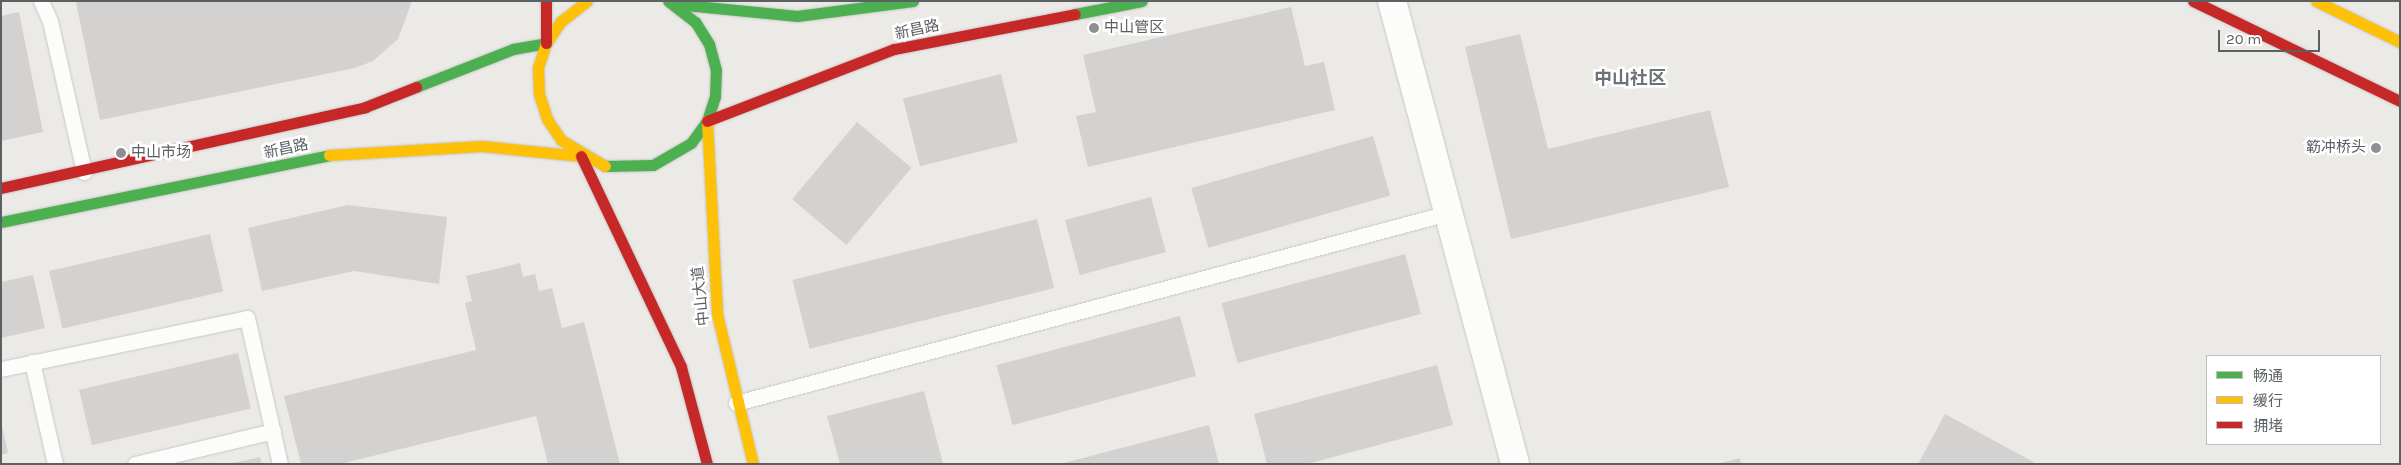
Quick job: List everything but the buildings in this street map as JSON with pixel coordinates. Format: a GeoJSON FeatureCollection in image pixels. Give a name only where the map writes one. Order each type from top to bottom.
{"type":"FeatureCollection","features":[{"type":"Feature","properties":{"kind":"main road"},"geometry":{"type":"LineString","coordinates":[[546,1],[546,43]]}},
{"type":"Feature","properties":{"kind":"main road"},"geometry":{"type":"LineString","coordinates":[[586,1],[561,21],[546,43],[538,68],[539,94],[547,119],[561,140],[581,156],[604,166],[653,165],[691,143],[707,121],[715,96],[714,61],[695,22],[672,2]]}},
{"type":"Feature","properties":{"kind":"main road","name":"新昌路"},"geometry":{"type":"LineString","coordinates":[[672,2],[797,16],[913,1]]}},
{"type":"Feature","properties":{"kind":"main road","name":"新昌路"},"geometry":{"type":"LineString","coordinates":[[707,121],[894,49],[1142,1]]}},
{"type":"Feature","properties":{"kind":"main road"},"geometry":{"type":"LineString","coordinates":[[2193,1],[2400,101]]}},
{"type":"Feature","properties":{"kind":"main road"},"geometry":{"type":"LineString","coordinates":[[2316,1],[2400,42]]}},
{"type":"Feature","properties":{"kind":"main road","name":"新昌路"},"geometry":{"type":"LineString","coordinates":[[1,188],[84,172],[365,107],[513,49],[546,43]]}},
{"type":"Feature","properties":{"kind":"main road","name":"中山大道"},"geometry":{"type":"LineString","coordinates":[[707,121],[712,272],[724,356],[753,464]]}},
{"type":"Feature","properties":{"kind":"main road","name":"新昌路"},"geometry":{"type":"LineString","coordinates":[[1,222],[346,152],[482,146],[581,156]]}},
{"type":"Feature","properties":{"kind":"main road"},"geometry":{"type":"LineString","coordinates":[[581,156],[659,313],[681,367],[707,464]]}},
{"type":"Feature","properties":{"kind":"street"},"geometry":{"type":"LineString","coordinates":[[1392,1],[1515,464]]}},
{"type":"Feature","properties":{"kind":"lane"},"geometry":{"type":"LineString","coordinates":[[41,1],[50,21],[84,172]]}},
{"type":"Feature","properties":{"kind":"lane"},"geometry":{"type":"LineString","coordinates":[[736,403],[1448,213]]}},
{"type":"Feature","properties":{"kind":"lane"},"geometry":{"type":"LineString","coordinates":[[1,369],[247,318],[280,464]]}},
{"type":"Feature","properties":{"kind":"lane"},"geometry":{"type":"LineString","coordinates":[[32,362],[55,464]]}},
{"type":"Feature","properties":{"kind":"lane"},"geometry":{"type":"LineString","coordinates":[[135,464],[272,431]]}},
{"type":"Feature","properties":{"kind":"traffic: fast"},"geometry":{"type":"LineString","coordinates":[[605,166],[653,165],[691,143],[707,121],[715,96],[716,70],[709,44],[695,22],[668,1]]}},
{"type":"Feature","properties":{"kind":"traffic: fast"},"geometry":{"type":"LineString","coordinates":[[675,4],[797,16],[913,1]]}},
{"type":"Feature","properties":{"kind":"traffic: fast"},"geometry":{"type":"LineString","coordinates":[[1075,14],[1142,1]]}},
{"type":"Feature","properties":{"kind":"traffic: fast"},"geometry":{"type":"LineString","coordinates":[[416,87],[513,49],[546,43]]}},
{"type":"Feature","properties":{"kind":"traffic: fast"},"geometry":{"type":"LineString","coordinates":[[1,222],[329,155]]}},
{"type":"Feature","properties":{"kind":"traffic: slow"},"geometry":{"type":"LineString","coordinates":[[587,1],[561,21],[546,43],[538,68],[539,94],[547,119],[561,140],[605,166]]}},
{"type":"Feature","properties":{"kind":"traffic: slow"},"geometry":{"type":"LineString","coordinates":[[2316,1],[2400,42]]}},
{"type":"Feature","properties":{"kind":"traffic: slow"},"geometry":{"type":"LineString","coordinates":[[707,121],[717,314],[753,464]]}},
{"type":"Feature","properties":{"kind":"traffic: slow"},"geometry":{"type":"LineString","coordinates":[[329,155],[482,146],[581,156]]}},
{"type":"Feature","properties":{"kind":"traffic: jam"},"geometry":{"type":"LineString","coordinates":[[546,1],[546,43]]}},
{"type":"Feature","properties":{"kind":"traffic: jam"},"geometry":{"type":"LineString","coordinates":[[2193,1],[2400,101]]}},
{"type":"Feature","properties":{"kind":"traffic: jam"},"geometry":{"type":"LineString","coordinates":[[707,121],[894,49],[1075,14]]}},
{"type":"Feature","properties":{"kind":"traffic: jam"},"geometry":{"type":"LineString","coordinates":[[1,188],[365,107],[416,87]]}},
{"type":"Feature","properties":{"kind":"traffic: jam"},"geometry":{"type":"LineString","coordinates":[[581,156],[681,367],[707,464]]}},
{"type":"Feature","properties":{"kind":"place","name":"中山管区"},"geometry":{"type":"Point","coordinates":[1094,28]}},
{"type":"Feature","properties":{"kind":"place","name":"簕冲桥头"},"geometry":{"type":"Point","coordinates":[2376,148]}},
{"type":"Feature","properties":{"kind":"place","name":"中山市场"},"geometry":{"type":"Point","coordinates":[121,153]}},
{"type":"Feature","properties":{"kind":"district","name":"中山社区"},"geometry":{"type":"Point","coordinates":[1630,78]}}]}
